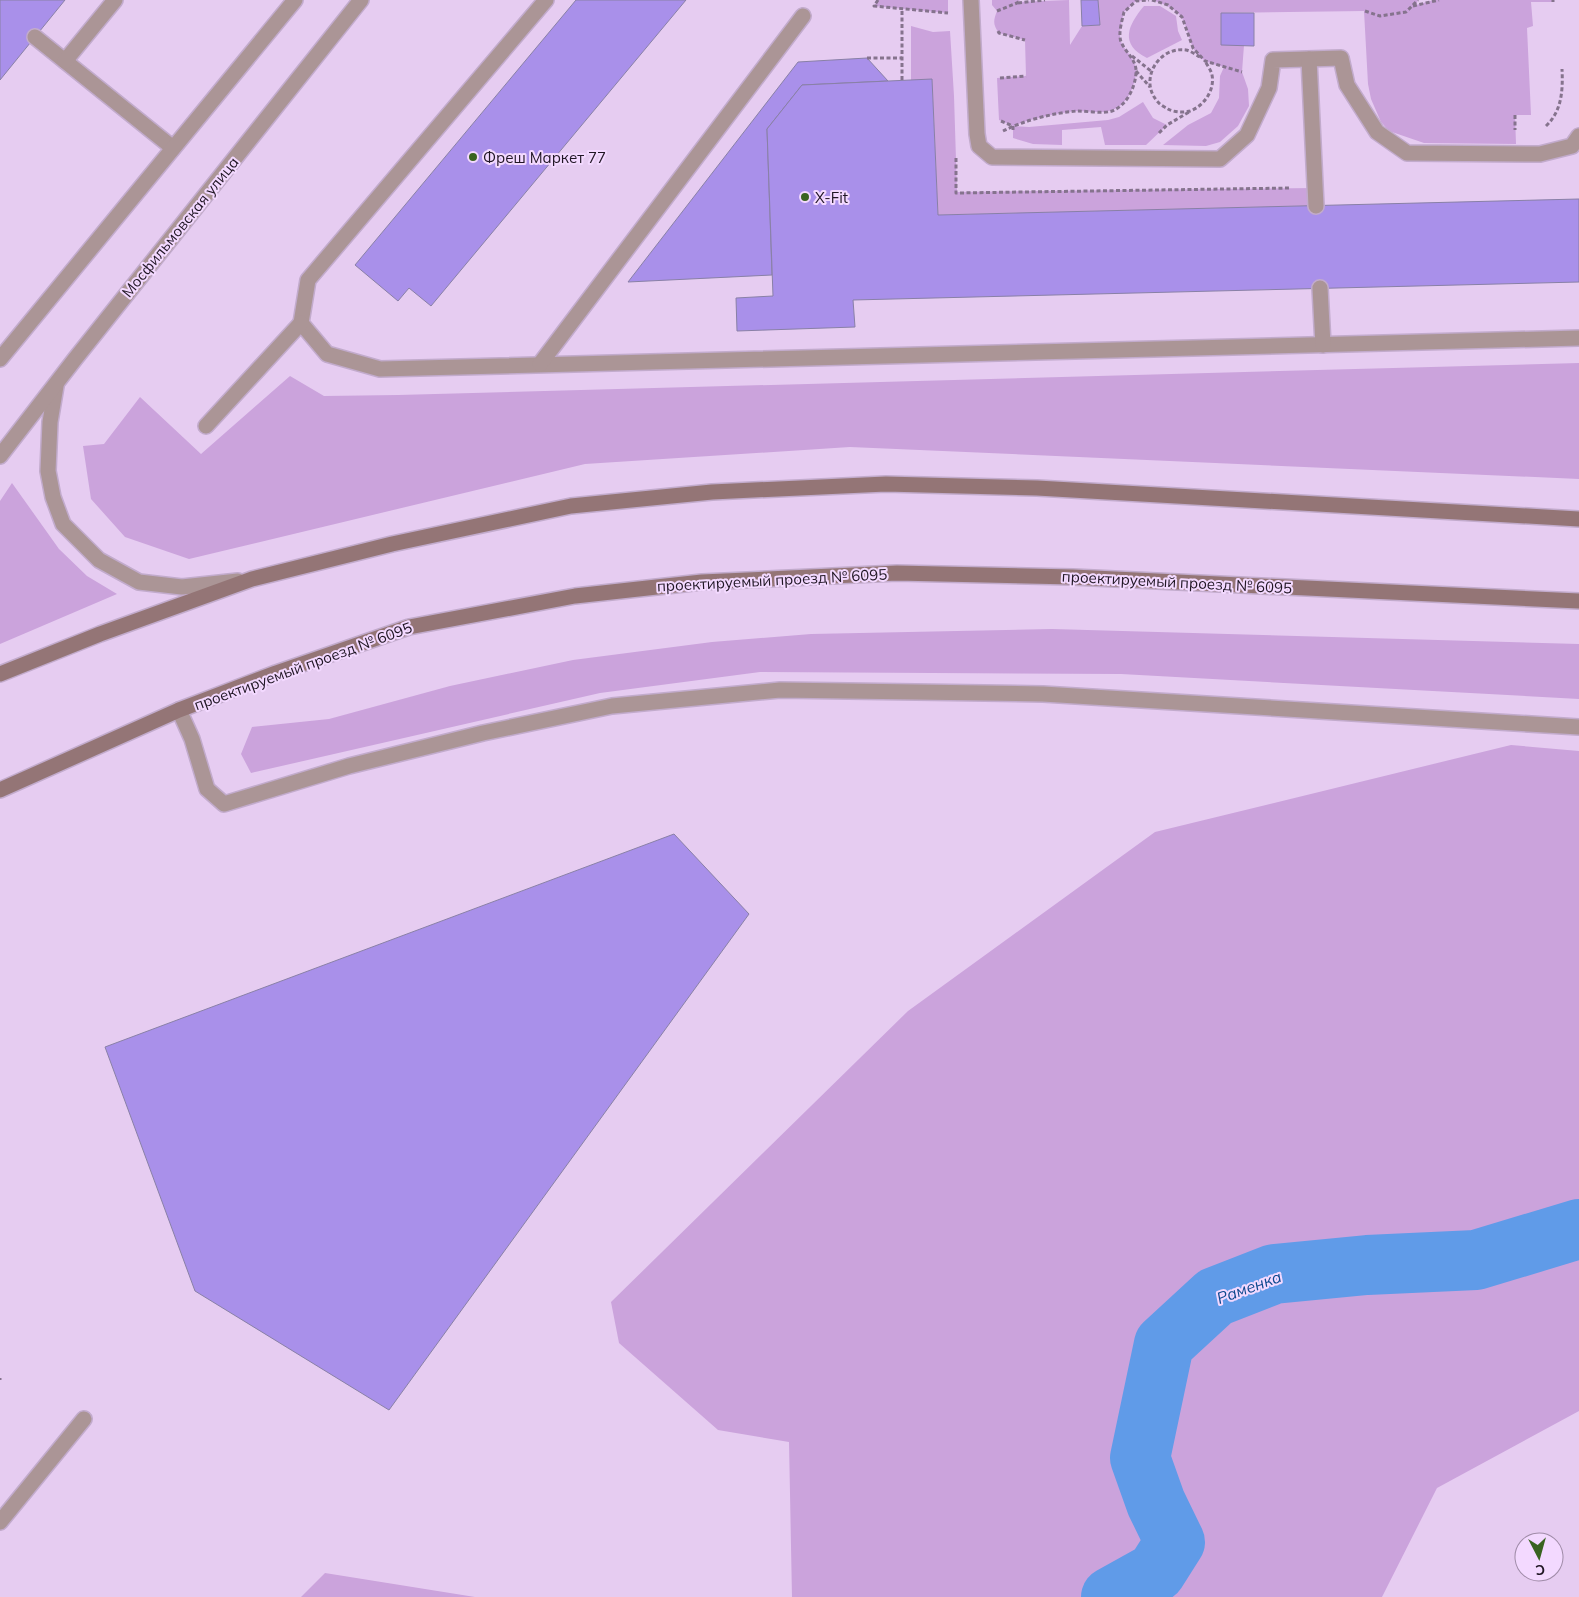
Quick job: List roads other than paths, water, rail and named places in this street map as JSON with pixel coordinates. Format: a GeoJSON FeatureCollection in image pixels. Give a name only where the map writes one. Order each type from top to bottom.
{"type":"FeatureCollection","features":[{"type":"Feature","properties":{"kind":"main road"},"geometry":{"type":"LineString","coordinates":[[0,674],[100,634],[252,579],[392,544],[570,506],[712,492],[886,484],[1037,488],[1579,519]]}},
{"type":"Feature","properties":{"kind":"main road","name":"проектируемый проезд № 6095"},"geometry":{"type":"LineString","coordinates":[[0,790],[179,710],[276,673],[409,627],[575,596],[702,582],[897,573],[1073,577],[1579,601]]}},
{"type":"Feature","properties":{"kind":"street"},"geometry":{"type":"LineString","coordinates":[[65,62],[115,0]]}},
{"type":"Feature","properties":{"kind":"street"},"geometry":{"type":"LineString","coordinates":[[0,359],[295,0]]}},
{"type":"Feature","properties":{"kind":"street","name":"Мосфильмовская улица"},"geometry":{"type":"LineString","coordinates":[[0,456],[75,358],[361,0]]}},
{"type":"Feature","properties":{"kind":"street"},"geometry":{"type":"LineString","coordinates":[[206,426],[301,323],[308,280],[546,0]]}},
{"type":"Feature","properties":{"kind":"street"},"geometry":{"type":"LineString","coordinates":[[971,0],[979,146],[992,157],[1220,159],[1247,135],[1269,88],[1272,60],[1342,58],[1348,85],[1377,132],[1407,153],[1540,154],[1572,146],[1579,136]]}},
{"type":"Feature","properties":{"kind":"street"},"geometry":{"type":"LineString","coordinates":[[540,364],[803,16]]}},
{"type":"Feature","properties":{"kind":"street"},"geometry":{"type":"LineString","coordinates":[[35,37],[173,148]]}},
{"type":"Feature","properties":{"kind":"street"},"geometry":{"type":"LineString","coordinates":[[1309,59],[1316,206]]}},
{"type":"Feature","properties":{"kind":"street"},"geometry":{"type":"LineString","coordinates":[[1320,288],[1323,345]]}},
{"type":"Feature","properties":{"kind":"street"},"geometry":{"type":"LineString","coordinates":[[301,323],[327,354],[380,369],[1579,338]]}},
{"type":"Feature","properties":{"kind":"street"},"geometry":{"type":"LineString","coordinates":[[56,385],[50,422],[48,472],[53,497],[63,524],[98,560],[139,582],[182,587],[252,579]]}},
{"type":"Feature","properties":{"kind":"street"},"geometry":{"type":"LineString","coordinates":[[179,710],[192,739],[207,788],[224,804],[349,766],[603,708],[780,690],[1043,694],[1579,727]]}},
{"type":"Feature","properties":{"kind":"street"},"geometry":{"type":"LineString","coordinates":[[0,1522],[84,1419]]}},
{"type":"Feature","properties":{"kind":"waterway","name":"Раменка"},"geometry":{"type":"LineString","coordinates":[[1111,1597],[1156,1572],[1175,1542],[1156,1503],[1140,1458],[1164,1344],[1215,1297],[1274,1274],[1367,1265],[1476,1260],[1579,1229]]}},
{"type":"Feature","properties":{"kind":"place","name":"Фреш Маркет 77"},"geometry":{"type":"Point","coordinates":[473,157]}},
{"type":"Feature","properties":{"kind":"place","name":"X-Fit"},"geometry":{"type":"Point","coordinates":[805,197]}}]}
